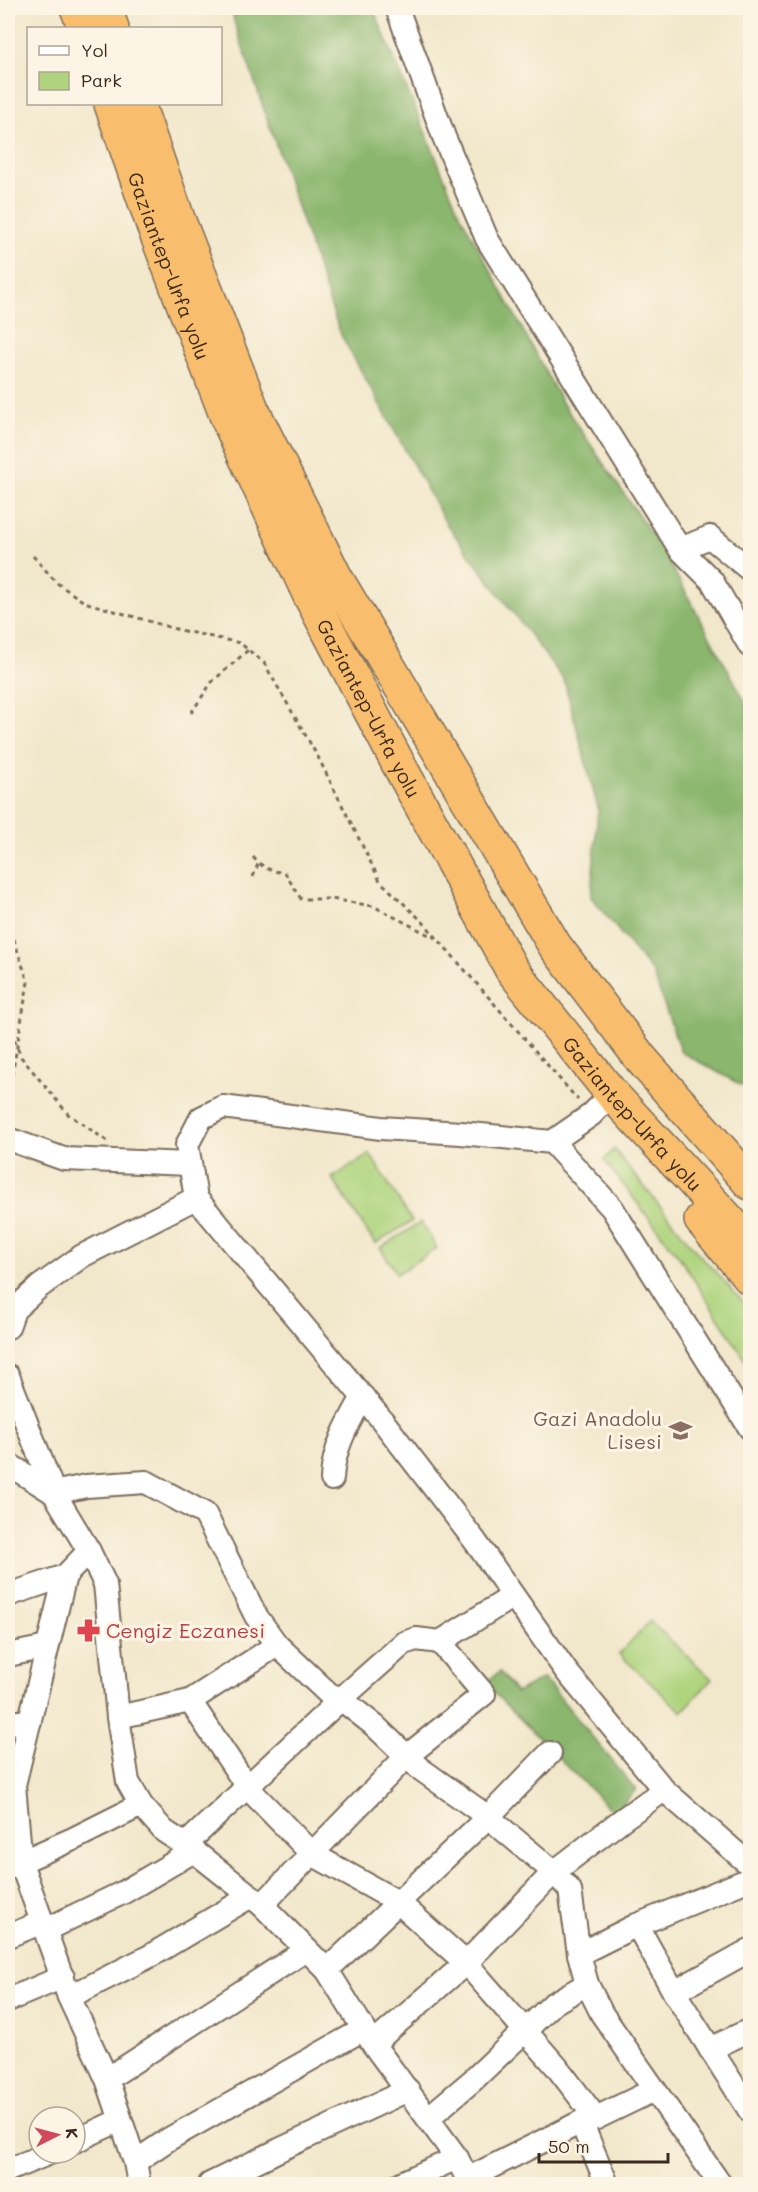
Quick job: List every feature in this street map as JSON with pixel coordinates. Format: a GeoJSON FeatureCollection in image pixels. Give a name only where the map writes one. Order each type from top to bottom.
{"type":"FeatureCollection","features":[{"type":"Feature","properties":{"kind":"highway"},"geometry":{"type":"LineString","coordinates":[[77,8],[85,27]]}},
{"type":"Feature","properties":{"kind":"highway"},"geometry":{"type":"LineString","coordinates":[[105,8],[112,27]]}},
{"type":"Feature","properties":{"kind":"highway","name":"Gaziantep-Urfa yolu"},"geometry":{"type":"LineString","coordinates":[[111,105],[153,225],[228,420],[309,594],[400,768],[512,970],[602,1104],[750,1243]]}},
{"type":"Feature","properties":{"kind":"highway","name":"Gaziantep-Urfa yolu"},"geometry":{"type":"LineString","coordinates":[[138,105],[177,216],[252,409],[336,578],[555,946],[642,1060],[750,1183]]}},
{"type":"Feature","properties":{"kind":"highway"},"geometry":{"type":"LineString","coordinates":[[602,1104],[664,1173],[750,1278]]}},
{"type":"Feature","properties":{"kind":"street"},"geometry":{"type":"LineString","coordinates":[[397,8],[444,137],[487,239],[680,549],[712,581],[750,646]]}},
{"type":"Feature","properties":{"kind":"street"},"geometry":{"type":"LineString","coordinates":[[680,549],[710,537],[750,570]]}},
{"type":"Feature","properties":{"kind":"street"},"geometry":{"type":"LineString","coordinates":[[552,1142],[602,1104]]}},
{"type":"Feature","properties":{"kind":"street"},"geometry":{"type":"LineString","coordinates":[[750,1428],[612,1208],[552,1142],[381,1128],[223,1107],[201,1118],[187,1145],[196,1198],[363,1397],[475,1541],[566,1671],[664,1790],[750,1865]]}},
{"type":"Feature","properties":{"kind":"street"},"geometry":{"type":"LineString","coordinates":[[8,1139],[64,1159],[189,1164]]}},
{"type":"Feature","properties":{"kind":"street"},"geometry":{"type":"LineString","coordinates":[[139,1162],[189,1164]]}},
{"type":"Feature","properties":{"kind":"street"},"geometry":{"type":"LineString","coordinates":[[8,1325],[14,1310],[39,1287],[82,1256],[196,1198]]}},
{"type":"Feature","properties":{"kind":"street"},"geometry":{"type":"LineString","coordinates":[[8,1376],[54,1493],[89,1551],[105,1584],[118,1717],[128,1782],[141,1805],[164,1831],[190,1848],[256,1900],[327,1970],[369,2037],[458,2158],[469,2182],[588,2120],[654,2090]]}},
{"type":"Feature","properties":{"kind":"street"},"geometry":{"type":"LineString","coordinates":[[332,1479],[333,1464],[345,1428],[363,1397]]}},
{"type":"Feature","properties":{"kind":"street"},"geometry":{"type":"LineString","coordinates":[[8,1464],[54,1493],[86,1486],[146,1482],[205,1514],[256,1616],[278,1645],[329,1694],[340,1699],[375,1726],[419,1768],[488,1817],[554,1872],[570,1890],[579,1954],[586,1984],[602,2014],[714,2183]]}},
{"type":"Feature","properties":{"kind":"street"},"geometry":{"type":"LineString","coordinates":[[8,1595],[65,1576],[89,1551]]}},
{"type":"Feature","properties":{"kind":"street"},"geometry":{"type":"LineString","coordinates":[[65,1576],[30,1721],[11,1785],[14,1865],[44,1926],[66,1987],[107,2079],[120,2120],[132,2177]]}},
{"type":"Feature","properties":{"kind":"street"},"geometry":{"type":"LineString","coordinates":[[8,1936],[44,1926],[124,1892],[190,1848],[340,1699],[404,1643],[416,1639],[440,1642],[513,1596]]}},
{"type":"Feature","properties":{"kind":"street"},"geometry":{"type":"LineString","coordinates":[[8,2000],[66,1987],[150,1956],[256,1900],[312,1854],[407,1756],[484,1694],[440,1642]]}},
{"type":"Feature","properties":{"kind":"street"},"geometry":{"type":"LineString","coordinates":[[118,1717],[190,1701],[278,1645]]}},
{"type":"Feature","properties":{"kind":"street"},"geometry":{"type":"LineString","coordinates":[[8,1654],[47,1647]]}},
{"type":"Feature","properties":{"kind":"street"},"geometry":{"type":"LineString","coordinates":[[190,1701],[248,1788],[312,1854],[398,1902],[466,1963],[556,2066],[588,2120],[607,2184]]}},
{"type":"Feature","properties":{"kind":"street"},"geometry":{"type":"LineString","coordinates":[[8,1724],[30,1721]]}},
{"type":"Feature","properties":{"kind":"street"},"geometry":{"type":"LineString","coordinates":[[327,1970],[488,1817],[550,1753]]}},
{"type":"Feature","properties":{"kind":"street"},"geometry":{"type":"LineString","coordinates":[[132,2177],[169,2139],[369,2037],[466,1963],[554,1872],[664,1790]]}},
{"type":"Feature","properties":{"kind":"street"},"geometry":{"type":"LineString","coordinates":[[14,1865],[141,1805]]}},
{"type":"Feature","properties":{"kind":"street"},"geometry":{"type":"LineString","coordinates":[[579,1954],[637,1925],[750,1879]]}},
{"type":"Feature","properties":{"kind":"street"},"geometry":{"type":"LineString","coordinates":[[637,1925],[674,1992],[750,2110]]}},
{"type":"Feature","properties":{"kind":"street"},"geometry":{"type":"LineString","coordinates":[[107,2079],[306,1950]]}},
{"type":"Feature","properties":{"kind":"street"},"geometry":{"type":"LineString","coordinates":[[674,1992],[750,1950]]}},
{"type":"Feature","properties":{"kind":"street"},"geometry":{"type":"LineString","coordinates":[[428,2118],[473,2080],[554,2003],[586,1984]]}},
{"type":"Feature","properties":{"kind":"street"},"geometry":{"type":"LineString","coordinates":[[710,2049],[750,2030]]}},
{"type":"Feature","properties":{"kind":"street"},"geometry":{"type":"LineString","coordinates":[[210,2184],[408,2090]]}},
{"type":"Feature","properties":{"kind":"street"},"geometry":{"type":"LineString","coordinates":[[87,2135],[120,2120]]}},
{"type":"Feature","properties":{"kind":"street"},"geometry":{"type":"LineString","coordinates":[[399,2184],[458,2158]]}},
{"type":"Feature","properties":{"kind":"street"},"geometry":{"type":"LineString","coordinates":[[8,2170],[27,2162]]}},
{"type":"Feature","properties":{"kind":"path"},"geometry":{"type":"LineString","coordinates":[[33,556],[57,583],[84,602],[179,630],[240,643],[264,663],[308,738],[380,881],[602,1104]]}},
{"type":"Feature","properties":{"kind":"path"},"geometry":{"type":"LineString","coordinates":[[191,712],[212,682],[248,650]]}},
{"type":"Feature","properties":{"kind":"path"},"geometry":{"type":"LineString","coordinates":[[254,857],[258,864],[270,871],[285,873],[301,899],[331,899],[373,906],[437,939]]}},
{"type":"Feature","properties":{"kind":"path"},"geometry":{"type":"LineString","coordinates":[[253,877],[258,864]]}},
{"type":"Feature","properties":{"kind":"path"},"geometry":{"type":"LineString","coordinates":[[8,922],[28,982],[8,1099]]}},
{"type":"Feature","properties":{"kind":"path"},"geometry":{"type":"LineString","coordinates":[[8,1023],[21,1057],[68,1114],[139,1162]]}},
{"type":"Feature","properties":{"kind":"green space"},"geometry":{"type":"Polygon","coordinates":[[[232,8],[373,8],[458,210],[563,404],[663,551],[745,701],[750,728],[750,1090],[681,1052],[653,973],[591,897],[598,808],[564,680],[447,525],[340,333],[234,21],[232,8]]]}},
{"type":"Feature","properties":{"kind":"green space"},"geometry":{"type":"Polygon","coordinates":[[[614,1149],[696,1251],[750,1309],[750,1367],[680,1258],[604,1160],[614,1149]]]}},
{"type":"Feature","properties":{"kind":"green space"},"geometry":{"type":"Polygon","coordinates":[[[370,1154],[412,1221],[375,1244],[332,1178],[370,1154]]]}},
{"type":"Feature","properties":{"kind":"green space"},"geometry":{"type":"Polygon","coordinates":[[[421,1222],[437,1248],[397,1274],[380,1248],[421,1222]]]}},
{"type":"Feature","properties":{"kind":"green space"},"geometry":{"type":"Polygon","coordinates":[[[650,1621],[712,1679],[682,1712],[619,1654],[650,1621]]]}},
{"type":"Feature","properties":{"kind":"green space"},"geometry":{"type":"Polygon","coordinates":[[[500,1672],[516,1693],[544,1678],[636,1790],[614,1813],[484,1683],[500,1672]]]}},
{"type":"Feature","properties":{"kind":"place","name":"Gazi Anadolu Lisesi"},"geometry":{"type":"Point","coordinates":[680,1430]}},
{"type":"Feature","properties":{"kind":"place","name":"Cengiz Eczanesi"},"geometry":{"type":"Point","coordinates":[88,1630]}}]}
